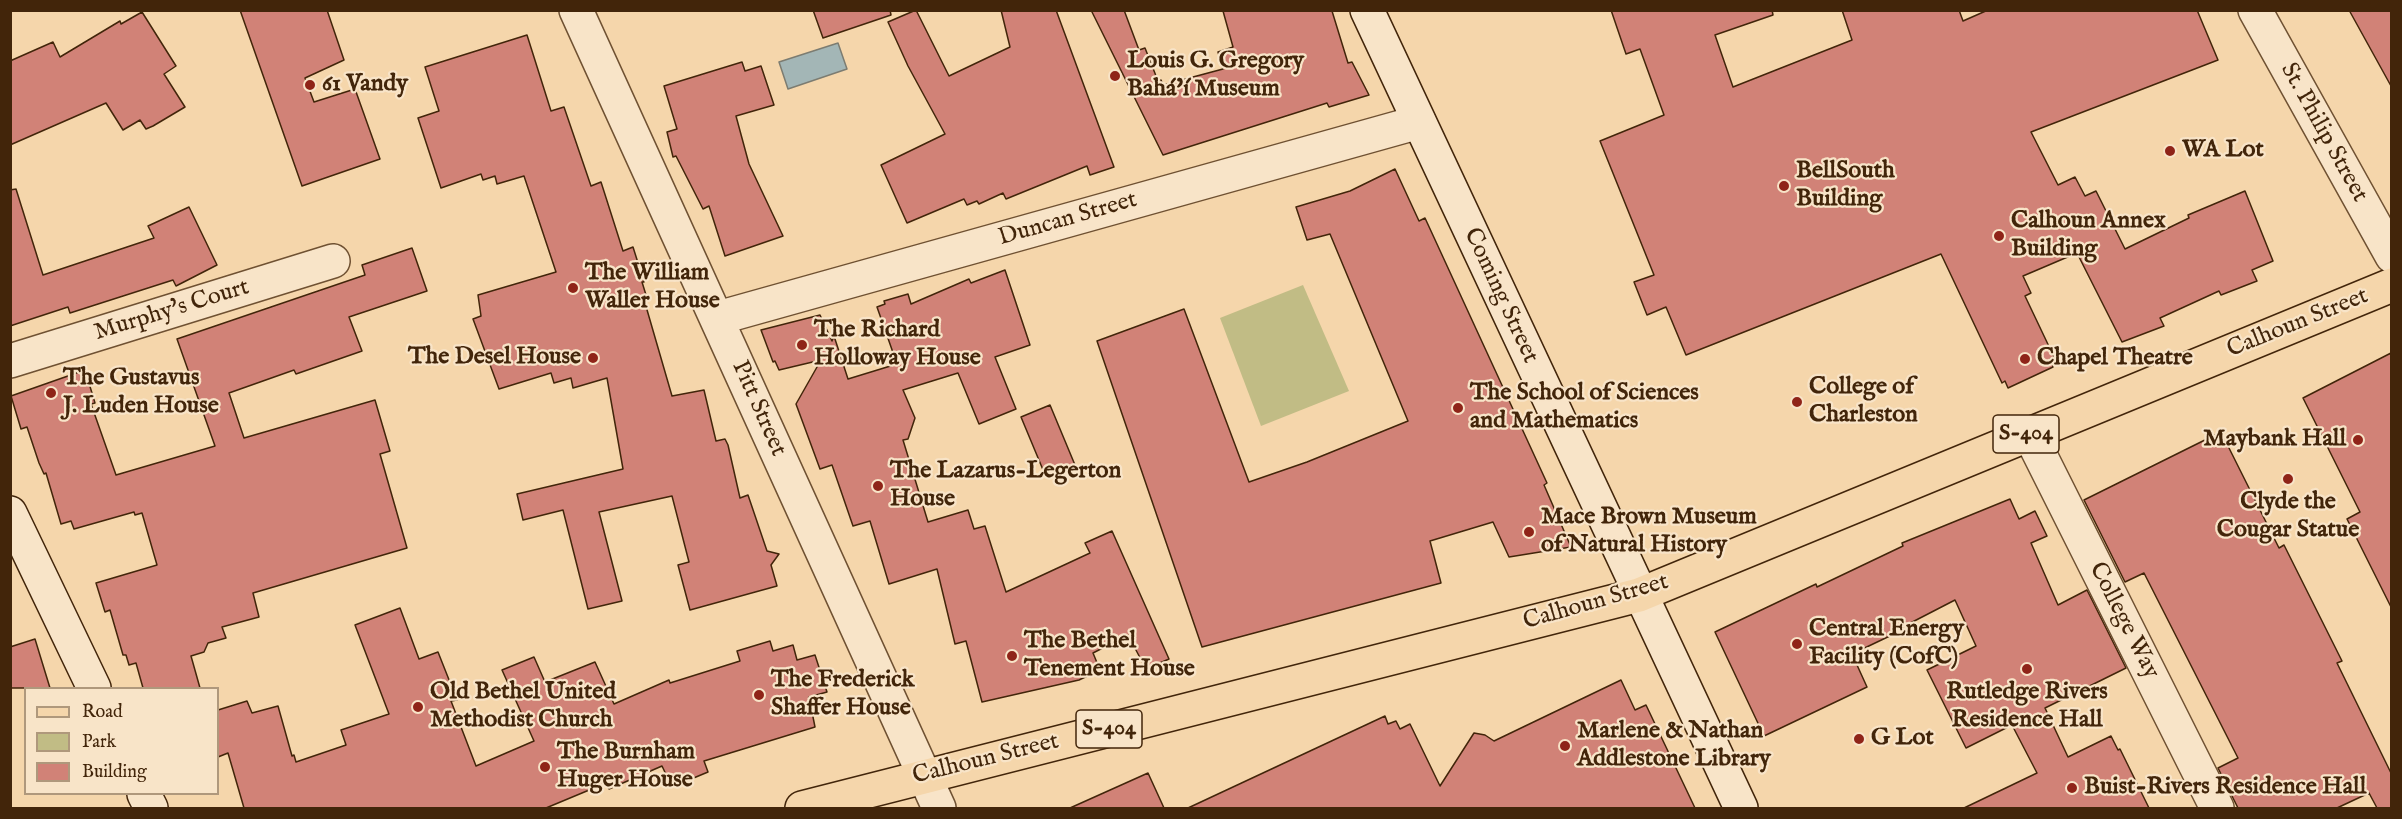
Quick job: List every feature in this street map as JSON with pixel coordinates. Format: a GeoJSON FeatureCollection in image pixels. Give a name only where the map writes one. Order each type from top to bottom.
{"type":"FeatureCollection","features":[{"type":"Feature","properties":{"kind":"main road","name":"Calhoun Street"},"geometry":{"type":"LineString","coordinates":[[802,808],[1639,595],[2391,285]]}},
{"type":"Feature","properties":{"kind":"street","name":"Pitt Street"},"geometry":{"type":"LineString","coordinates":[[576,10],[939,808]]}},
{"type":"Feature","properties":{"kind":"street","name":"Coming Street"},"geometry":{"type":"LineString","coordinates":[[1367,10],[1639,595],[1741,808]]}},
{"type":"Feature","properties":{"kind":"street","name":"St. Philip Street"},"geometry":{"type":"LineString","coordinates":[[2255,10],[2391,256]]}},
{"type":"Feature","properties":{"kind":"street","name":"Duncan Street"},"geometry":{"type":"LineString","coordinates":[[718,318],[1419,122]]}},
{"type":"Feature","properties":{"kind":"street","name":"Murphy's Court"},"geometry":{"type":"LineString","coordinates":[[10,361],[333,261]]}},
{"type":"Feature","properties":{"kind":"street","name":"College Way"},"geometry":{"type":"LineString","coordinates":[[2029,433],[2217,808]]}},
{"type":"Feature","properties":{"kind":"street"},"geometry":{"type":"LineString","coordinates":[[10,513],[94,687]]}},
{"type":"Feature","properties":{"kind":"green space"},"geometry":{"type":"Polygon","coordinates":[[[1303,285],[1349,391],[1261,426],[1220,318],[1303,285]]]}},
{"type":"Feature","properties":{"kind":"shaded area"},"geometry":{"type":"Polygon","coordinates":[[[838,43],[847,69],[788,89],[779,62],[838,43]]]}},
{"type":"Feature","properties":{"kind":"building","name":"61 Vandy"},"geometry":{"type":"Polygon","coordinates":[[[240,10],[327,10],[344,60],[305,78],[314,102],[355,89],[380,159],[302,186],[240,10]]]}},
{"type":"Feature","properties":{"kind":"building"},"geometry":{"type":"Polygon","coordinates":[[[813,10],[890,10],[891,15],[823,38],[813,10]]]}},
{"type":"Feature","properties":{"kind":"building"},"geometry":{"type":"Polygon","coordinates":[[[916,10],[949,76],[1010,47],[1001,10],[1056,10],[1114,167],[1090,175],[1087,166],[1006,199],[1003,193],[979,204],[977,201],[967,205],[964,199],[907,223],[881,165],[945,134],[908,66],[888,22],[916,10]]]}},
{"type":"Feature","properties":{"kind":"building"},"geometry":{"type":"Polygon","coordinates":[[[1091,10],[1124,10],[1139,50],[1145,48],[1158,81],[1161,80],[1163,85],[1223,69],[1218,52],[1233,47],[1223,11],[1332,11],[1348,63],[1352,62],[1369,95],[1329,107],[1327,103],[1163,155],[1091,10]]]}},
{"type":"Feature","properties":{"kind":"building","name":"BellSouth Building"},"geometry":{"type":"Polygon","coordinates":[[[1611,10],[1772,10],[1773,15],[1715,35],[1733,87],[1852,40],[1842,10],[1959,10],[1963,21],[1988,10],[2197,10],[2218,60],[2031,132],[2058,185],[2075,177],[2085,196],[2096,191],[2125,249],[2189,218],[2188,215],[2245,191],[2273,261],[2252,270],[2257,281],[2221,295],[2219,291],[2160,318],[2164,326],[2122,342],[2077,253],[2023,276],[2031,293],[2025,296],[2054,357],[2050,359],[2053,367],[2008,388],[2005,381],[2002,383],[1941,254],[1686,355],[1666,307],[1647,315],[1634,282],[1654,275],[1600,141],[1664,115],[1640,49],[1626,54],[1611,10]]]}},
{"type":"Feature","properties":{"kind":"building"},"geometry":{"type":"Polygon","coordinates":[[[2349,10],[2391,10],[2391,86],[2349,10]]]}},
{"type":"Feature","properties":{"kind":"building"},"geometry":{"type":"Polygon","coordinates":[[[142,12],[176,66],[164,74],[185,107],[146,129],[140,120],[123,130],[106,103],[10,145],[10,61],[53,42],[60,57],[120,21],[121,24],[142,12]]]}},
{"type":"Feature","properties":{"kind":"building"},"geometry":{"type":"Polygon","coordinates":[[[527,35],[551,111],[564,107],[591,186],[601,182],[623,251],[633,247],[644,282],[642,282],[646,295],[643,296],[672,396],[704,390],[716,441],[725,439],[728,445],[740,498],[748,495],[767,551],[779,554],[771,565],[777,586],[690,610],[678,565],[689,562],[672,496],[599,512],[622,601],[588,609],[563,510],[523,520],[517,494],[623,469],[607,378],[573,388],[571,378],[554,383],[551,373],[499,389],[473,319],[481,316],[478,295],[556,272],[524,176],[497,184],[495,176],[483,180],[481,174],[441,188],[418,118],[439,111],[425,67],[527,35]]]}},
{"type":"Feature","properties":{"kind":"building"},"geometry":{"type":"Polygon","coordinates":[[[742,62],[745,71],[761,66],[774,105],[736,116],[749,164],[783,236],[725,256],[709,206],[703,209],[676,156],[673,157],[667,132],[677,129],[664,86],[742,62]]]}},
{"type":"Feature","properties":{"kind":"building","name":"The School of Sciences and Mathematics"},"geometry":{"type":"Polygon","coordinates":[[[1395,169],[1419,221],[1425,218],[1547,483],[1544,485],[1571,547],[1509,557],[1493,522],[1430,541],[1441,583],[1202,647],[1097,341],[1184,309],[1249,482],[1307,462],[1408,421],[1330,234],[1307,240],[1296,207],[1350,191],[1395,169]]]}},
{"type":"Feature","properties":{"kind":"building"},"geometry":{"type":"Polygon","coordinates":[[[16,189],[43,275],[154,238],[148,226],[189,207],[217,265],[176,286],[173,280],[70,313],[68,307],[10,326],[10,190],[16,189]]]}},
{"type":"Feature","properties":{"kind":"building"},"geometry":{"type":"Polygon","coordinates":[[[412,248],[427,291],[349,317],[362,351],[296,374],[294,370],[229,393],[244,438],[375,400],[390,451],[380,454],[407,548],[253,593],[259,617],[222,627],[226,638],[208,643],[204,652],[191,656],[200,687],[143,687],[136,663],[129,665],[126,655],[123,655],[110,610],[105,612],[96,583],[157,565],[142,513],[135,515],[134,512],[74,529],[71,521],[61,524],[46,473],[44,474],[39,463],[27,427],[21,429],[11,396],[85,370],[95,403],[91,404],[116,475],[215,446],[177,339],[365,275],[362,265],[412,248]]]}},
{"type":"Feature","properties":{"kind":"building"},"geometry":{"type":"Polygon","coordinates":[[[1005,270],[1030,345],[995,357],[1016,409],[979,424],[958,373],[903,390],[915,418],[908,439],[903,440],[928,522],[968,510],[974,529],[985,526],[1006,592],[1090,553],[1085,543],[1112,531],[1169,659],[1146,669],[1128,635],[1093,653],[1100,670],[1079,680],[982,702],[966,641],[955,644],[937,569],[889,584],[870,521],[853,526],[832,465],[820,469],[796,404],[821,360],[779,370],[775,361],[773,362],[761,330],[820,315],[832,341],[834,336],[848,379],[897,364],[877,307],[885,304],[884,301],[908,294],[911,304],[969,279],[971,283],[1005,270]]]}},
{"type":"Feature","properties":{"kind":"building","name":"Maybank Hall"},"geometry":{"type":"Polygon","coordinates":[[[2391,353],[2391,607],[2347,519],[2360,512],[2303,398],[2391,353]]]}},
{"type":"Feature","properties":{"kind":"building"},"geometry":{"type":"Polygon","coordinates":[[[1050,405],[1075,465],[1046,477],[1021,417],[1050,405]]]}},
{"type":"Feature","properties":{"kind":"building"},"geometry":{"type":"Polygon","coordinates":[[[2221,432],[2279,548],[2284,545],[2342,661],[2337,663],[2391,773],[2391,808],[2377,808],[2369,793],[2337,808],[2238,808],[2218,768],[2238,758],[2144,573],[2125,582],[2084,500],[2221,432]]]}},
{"type":"Feature","properties":{"kind":"building"},"geometry":{"type":"Polygon","coordinates":[[[2010,499],[2019,519],[2035,511],[2047,536],[2031,543],[2058,605],[2087,590],[2126,668],[2045,708],[2068,757],[2111,736],[2118,750],[2120,749],[2149,808],[1964,808],[2037,773],[2012,725],[1966,748],[1927,670],[1976,646],[1955,600],[1852,654],[1867,687],[1764,736],[1715,632],[1816,584],[1817,587],[1903,546],[1902,543],[2010,499]]]}},
{"type":"Feature","properties":{"kind":"building"},"geometry":{"type":"Polygon","coordinates":[[[400,608],[419,659],[438,652],[457,700],[451,701],[476,766],[534,741],[502,670],[534,657],[545,682],[595,662],[614,704],[669,680],[670,683],[740,661],[737,651],[770,641],[773,651],[793,645],[797,660],[815,655],[827,692],[809,697],[815,727],[704,761],[708,772],[672,787],[662,766],[609,789],[606,783],[546,808],[244,808],[228,753],[219,757],[219,710],[247,701],[252,713],[278,706],[292,756],[294,755],[296,762],[346,745],[341,730],[389,714],[355,625],[400,608]]]}},
{"type":"Feature","properties":{"kind":"building"},"geometry":{"type":"Polygon","coordinates":[[[35,639],[50,687],[10,688],[10,647],[35,639]]]}},
{"type":"Feature","properties":{"kind":"building","name":"Marlene & Nathan Addlestone Library"},"geometry":{"type":"Polygon","coordinates":[[[1621,680],[1635,710],[1646,705],[1695,808],[1188,808],[1385,716],[1388,724],[1396,721],[1400,729],[1410,724],[1440,786],[1474,733],[1485,735],[1494,741],[1621,680]]]}},
{"type":"Feature","properties":{"kind":"building"},"geometry":{"type":"Polygon","coordinates":[[[1148,773],[1164,808],[1070,808],[1148,773]]]}},
{"type":"Feature","properties":{"kind":"place","name":"Louis G. Gregory Bahá'í Museum"},"geometry":{"type":"Point","coordinates":[1115,76]}},
{"type":"Feature","properties":{"kind":"place","name":"61 Vandy"},"geometry":{"type":"Point","coordinates":[310,85]}},
{"type":"Feature","properties":{"kind":"place","name":"WA Lot"},"geometry":{"type":"Point","coordinates":[2170,151]}},
{"type":"Feature","properties":{"kind":"place","name":"BellSouth Building"},"geometry":{"type":"Point","coordinates":[1784,186]}},
{"type":"Feature","properties":{"kind":"place","name":"Calhoun Annex Building"},"geometry":{"type":"Point","coordinates":[1999,236]}},
{"type":"Feature","properties":{"kind":"place","name":"The William Waller House"},"geometry":{"type":"Point","coordinates":[573,288]}},
{"type":"Feature","properties":{"kind":"place","name":"The Richard Holloway House"},"geometry":{"type":"Point","coordinates":[802,345]}},
{"type":"Feature","properties":{"kind":"place","name":"The Desel House"},"geometry":{"type":"Point","coordinates":[593,358]}},
{"type":"Feature","properties":{"kind":"place","name":"Chapel Theatre"},"geometry":{"type":"Point","coordinates":[2025,359]}},
{"type":"Feature","properties":{"kind":"place","name":"The Gustavus J. Luden House"},"geometry":{"type":"Point","coordinates":[51,393]}},
{"type":"Feature","properties":{"kind":"place","name":"College of Charleston"},"geometry":{"type":"Point","coordinates":[1797,402]}},
{"type":"Feature","properties":{"kind":"place","name":"The School of Sciences and Mathematics"},"geometry":{"type":"Point","coordinates":[1458,408]}},
{"type":"Feature","properties":{"kind":"place","name":"Maybank Hall"},"geometry":{"type":"Point","coordinates":[2358,440]}},
{"type":"Feature","properties":{"kind":"place","name":"Clyde the Cougar Statue"},"geometry":{"type":"Point","coordinates":[2288,479]}},
{"type":"Feature","properties":{"kind":"place","name":"The Lazarus-Legerton House"},"geometry":{"type":"Point","coordinates":[878,486]}},
{"type":"Feature","properties":{"kind":"place","name":"Mace Brown Museum of Natural History"},"geometry":{"type":"Point","coordinates":[1529,532]}},
{"type":"Feature","properties":{"kind":"place","name":"Central Energy Facility (CofC)"},"geometry":{"type":"Point","coordinates":[1797,644]}},
{"type":"Feature","properties":{"kind":"place","name":"The Bethel Tenement House"},"geometry":{"type":"Point","coordinates":[1012,656]}},
{"type":"Feature","properties":{"kind":"place","name":"Rutledge Rivers Residence Hall"},"geometry":{"type":"Point","coordinates":[2027,669]}},
{"type":"Feature","properties":{"kind":"place","name":"The Frederick Shaffer House"},"geometry":{"type":"Point","coordinates":[759,695]}},
{"type":"Feature","properties":{"kind":"place","name":"Old Bethel United Methodist Church"},"geometry":{"type":"Point","coordinates":[418,707]}},
{"type":"Feature","properties":{"kind":"place","name":"G Lot"},"geometry":{"type":"Point","coordinates":[1859,739]}},
{"type":"Feature","properties":{"kind":"place","name":"Marlene & Nathan Addlestone Library"},"geometry":{"type":"Point","coordinates":[1565,746]}},
{"type":"Feature","properties":{"kind":"place","name":"The Burnham Huger House"},"geometry":{"type":"Point","coordinates":[545,767]}},
{"type":"Feature","properties":{"kind":"place","name":"Buist-Rivers Residence Hall"},"geometry":{"type":"Point","coordinates":[2072,788]}}]}
